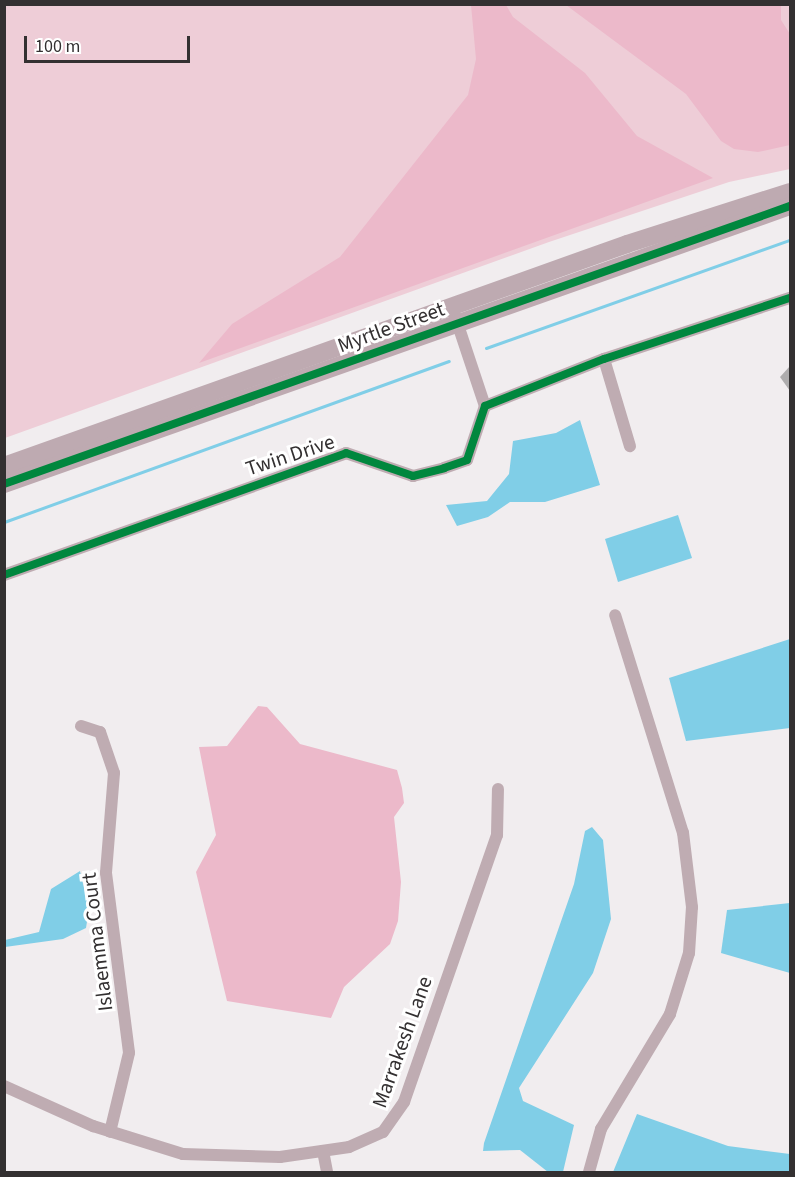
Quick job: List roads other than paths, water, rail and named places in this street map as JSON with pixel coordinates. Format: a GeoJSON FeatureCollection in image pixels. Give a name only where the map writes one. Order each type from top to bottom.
{"type":"FeatureCollection","features":[{"type":"Feature","properties":{"kind":"street","name":"Myrtle Street"},"geometry":{"type":"LineString","coordinates":[[4,484],[455,314],[790,192]]}},
{"type":"Feature","properties":{"kind":"street","name":"Myrtle Street"},"geometry":{"type":"LineString","coordinates":[[4,466],[455,314],[790,206]]}},
{"type":"Feature","properties":{"kind":"street"},"geometry":{"type":"LineString","coordinates":[[455,314],[485,406],[604,359],[790,298]]}},
{"type":"Feature","properties":{"kind":"street"},"geometry":{"type":"LineString","coordinates":[[604,359],[630,446]]}},
{"type":"Feature","properties":{"kind":"street","name":"Twin Drive"},"geometry":{"type":"LineString","coordinates":[[4,575],[346,453],[413,476],[467,460],[485,406]]}},
{"type":"Feature","properties":{"kind":"street"},"geometry":{"type":"LineString","coordinates":[[589,1173],[601,1129],[670,1014],[689,953],[692,907],[682,833],[615,615]]}},
{"type":"Feature","properties":{"kind":"street","name":"Islaemma Court"},"geometry":{"type":"LineString","coordinates":[[81,726],[100,732],[114,773],[106,873],[129,1053],[110,1132]]}},
{"type":"Feature","properties":{"kind":"street","name":"Marrakesh Lane"},"geometry":{"type":"LineString","coordinates":[[4,1086],[110,1132],[183,1154],[226,1159],[323,1151],[366,1142],[383,1132],[399,1111],[497,835],[498,789]]}},
{"type":"Feature","properties":{"kind":"street"},"geometry":{"type":"LineString","coordinates":[[323,1151],[327,1173]]}},
{"type":"Feature","properties":{"kind":"water"},"geometry":{"type":"Polygon","coordinates":[[[580,420],[600,485],[545,502],[510,502],[488,517],[457,526],[446,505],[487,501],[509,474],[513,441],[556,433],[580,420]]]}},
{"type":"Feature","properties":{"kind":"water"},"geometry":{"type":"Polygon","coordinates":[[[678,515],[692,558],[618,582],[605,539],[678,515]]]}},
{"type":"Feature","properties":{"kind":"water"},"geometry":{"type":"Polygon","coordinates":[[[790,639],[790,728],[686,741],[669,678],[790,639]]]}},
{"type":"Feature","properties":{"kind":"water"},"geometry":{"type":"Polygon","coordinates":[[[592,827],[603,840],[611,919],[593,973],[519,1088],[523,1101],[574,1125],[563,1172],[548,1172],[520,1150],[483,1151],[484,1143],[574,884],[585,831],[592,827]]]}},
{"type":"Feature","properties":{"kind":"water"},"geometry":{"type":"Polygon","coordinates":[[[80,871],[89,909],[86,928],[63,939],[5,947],[5,940],[39,932],[51,889],[80,871]]]}},
{"type":"Feature","properties":{"kind":"water"},"geometry":{"type":"Polygon","coordinates":[[[790,903],[790,973],[721,953],[727,910],[790,903]]]}},
{"type":"Feature","properties":{"kind":"water"},"geometry":{"type":"Polygon","coordinates":[[[637,1114],[728,1146],[790,1154],[790,1172],[613,1172],[637,1114]]]}},
{"type":"Feature","properties":{"kind":"waterway"},"geometry":{"type":"LineString","coordinates":[[486,348],[790,240]]}},
{"type":"Feature","properties":{"kind":"waterway"},"geometry":{"type":"LineString","coordinates":[[4,522],[449,361]]}}]}
